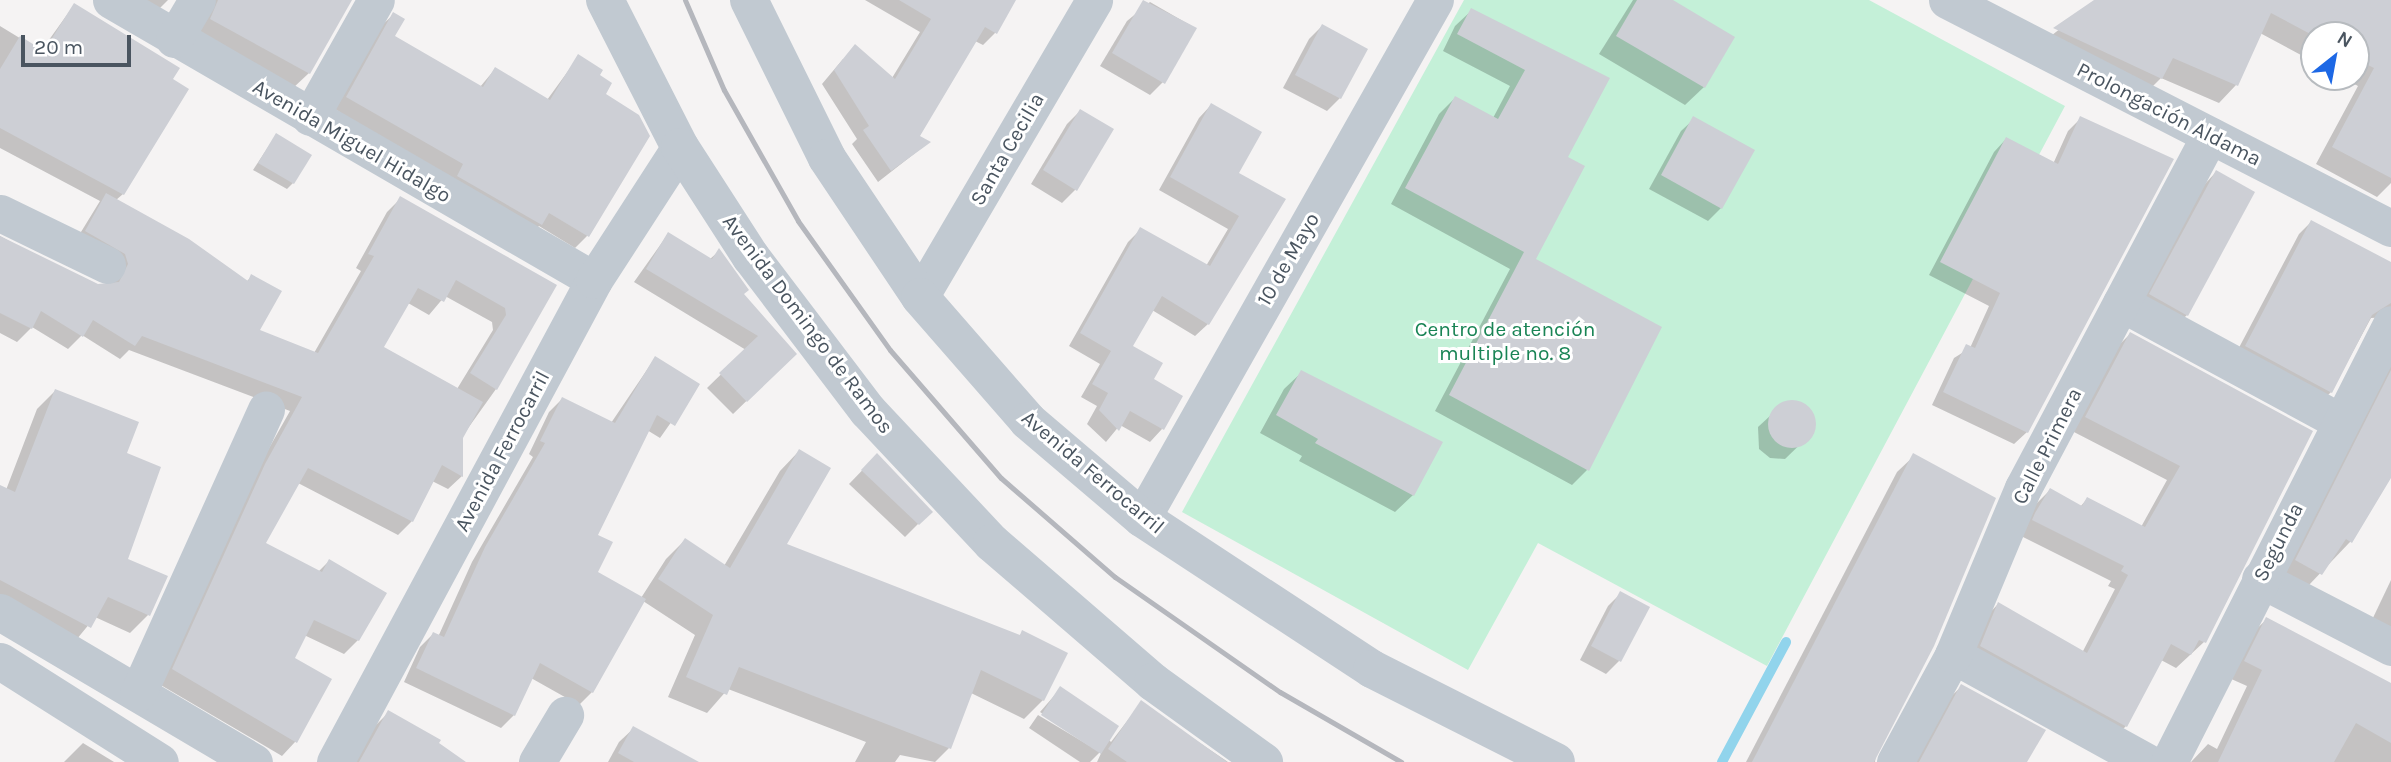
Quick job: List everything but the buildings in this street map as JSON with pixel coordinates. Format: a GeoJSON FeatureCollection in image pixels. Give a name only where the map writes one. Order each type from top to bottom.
{"type":"FeatureCollection","features":[{"type":"Feature","properties":{"kind":"street","name":"Avenida Miguel Hidalgo"},"geometry":{"type":"LineString","coordinates":[[111,0],[174,39],[594,280]]}},
{"type":"Feature","properties":{"kind":"street"},"geometry":{"type":"LineString","coordinates":[[174,39],[197,0]]}},
{"type":"Feature","properties":{"kind":"street"},"geometry":{"type":"LineString","coordinates":[[310,117],[376,0]]}},
{"type":"Feature","properties":{"kind":"street","name":"Avenida Domingo de Ramos"},"geometry":{"type":"LineString","coordinates":[[605,0],[680,148],[751,257],[868,411],[992,543],[1153,682],[1264,762]]}},
{"type":"Feature","properties":{"kind":"street","name":"Avenida Ferrocarril"},"geometry":{"type":"LineString","coordinates":[[749,0],[828,158],[920,297],[1028,421],[1142,518],[1372,669],[1556,762]]}},
{"type":"Feature","properties":{"kind":"street","name":"Santa Cecilia"},"geometry":{"type":"LineString","coordinates":[[920,297],[1094,0]]}},
{"type":"Feature","properties":{"kind":"street","name":"10 de Mayo"},"geometry":{"type":"LineString","coordinates":[[1142,518],[1435,0]]}},
{"type":"Feature","properties":{"kind":"street","name":"Prolongación Aldama"},"geometry":{"type":"LineString","coordinates":[[1947,0],[1994,9],[2210,135],[2391,228]]}},
{"type":"Feature","properties":{"kind":"street","name":"Calle Primera"},"geometry":{"type":"LineString","coordinates":[[1895,762],[1953,655],[2023,488],[2210,135]]}},
{"type":"Feature","properties":{"kind":"street","name":"Avenida Ferrocarril"},"geometry":{"type":"LineString","coordinates":[[335,762],[594,280],[680,148]]}},
{"type":"Feature","properties":{"kind":"street"},"geometry":{"type":"LineString","coordinates":[[0,213],[107,265]]}},
{"type":"Feature","properties":{"kind":"street"},"geometry":{"type":"LineString","coordinates":[[2121,303],[2339,421]]}},
{"type":"Feature","properties":{"kind":"street","name":"Segunda"},"geometry":{"type":"LineString","coordinates":[[2169,762],[2339,421],[2391,324]]}},
{"type":"Feature","properties":{"kind":"street"},"geometry":{"type":"LineString","coordinates":[[138,693],[266,410]]}},
{"type":"Feature","properties":{"kind":"street"},"geometry":{"type":"LineString","coordinates":[[2260,579],[2391,647]]}},
{"type":"Feature","properties":{"kind":"street"},"geometry":{"type":"LineString","coordinates":[[0,612],[254,762]]}},
{"type":"Feature","properties":{"kind":"street"},"geometry":{"type":"LineString","coordinates":[[1953,655],[2147,762]]}},
{"type":"Feature","properties":{"kind":"street"},"geometry":{"type":"LineString","coordinates":[[0,661],[160,762]]}},
{"type":"Feature","properties":{"kind":"street"},"geometry":{"type":"LineString","coordinates":[[537,762],[565,715]]}},
{"type":"Feature","properties":{"kind":"green space","name":"Centro de atención multiple no. 8"},"geometry":{"type":"Polygon","coordinates":[[[1464,0],[1869,0],[2065,106],[1767,666],[1538,543],[1468,670],[1182,512],[1464,0]]]}},
{"type":"Feature","properties":{"kind":"waterway"},"geometry":{"type":"LineString","coordinates":[[1722,762],[1786,642]]}},
{"type":"Feature","properties":{"kind":"railway"},"geometry":{"type":"LineString","coordinates":[[685,0],[724,90],[798,221],[890,350],[1001,478],[1115,577],[1280,692],[1401,762]]}}]}
